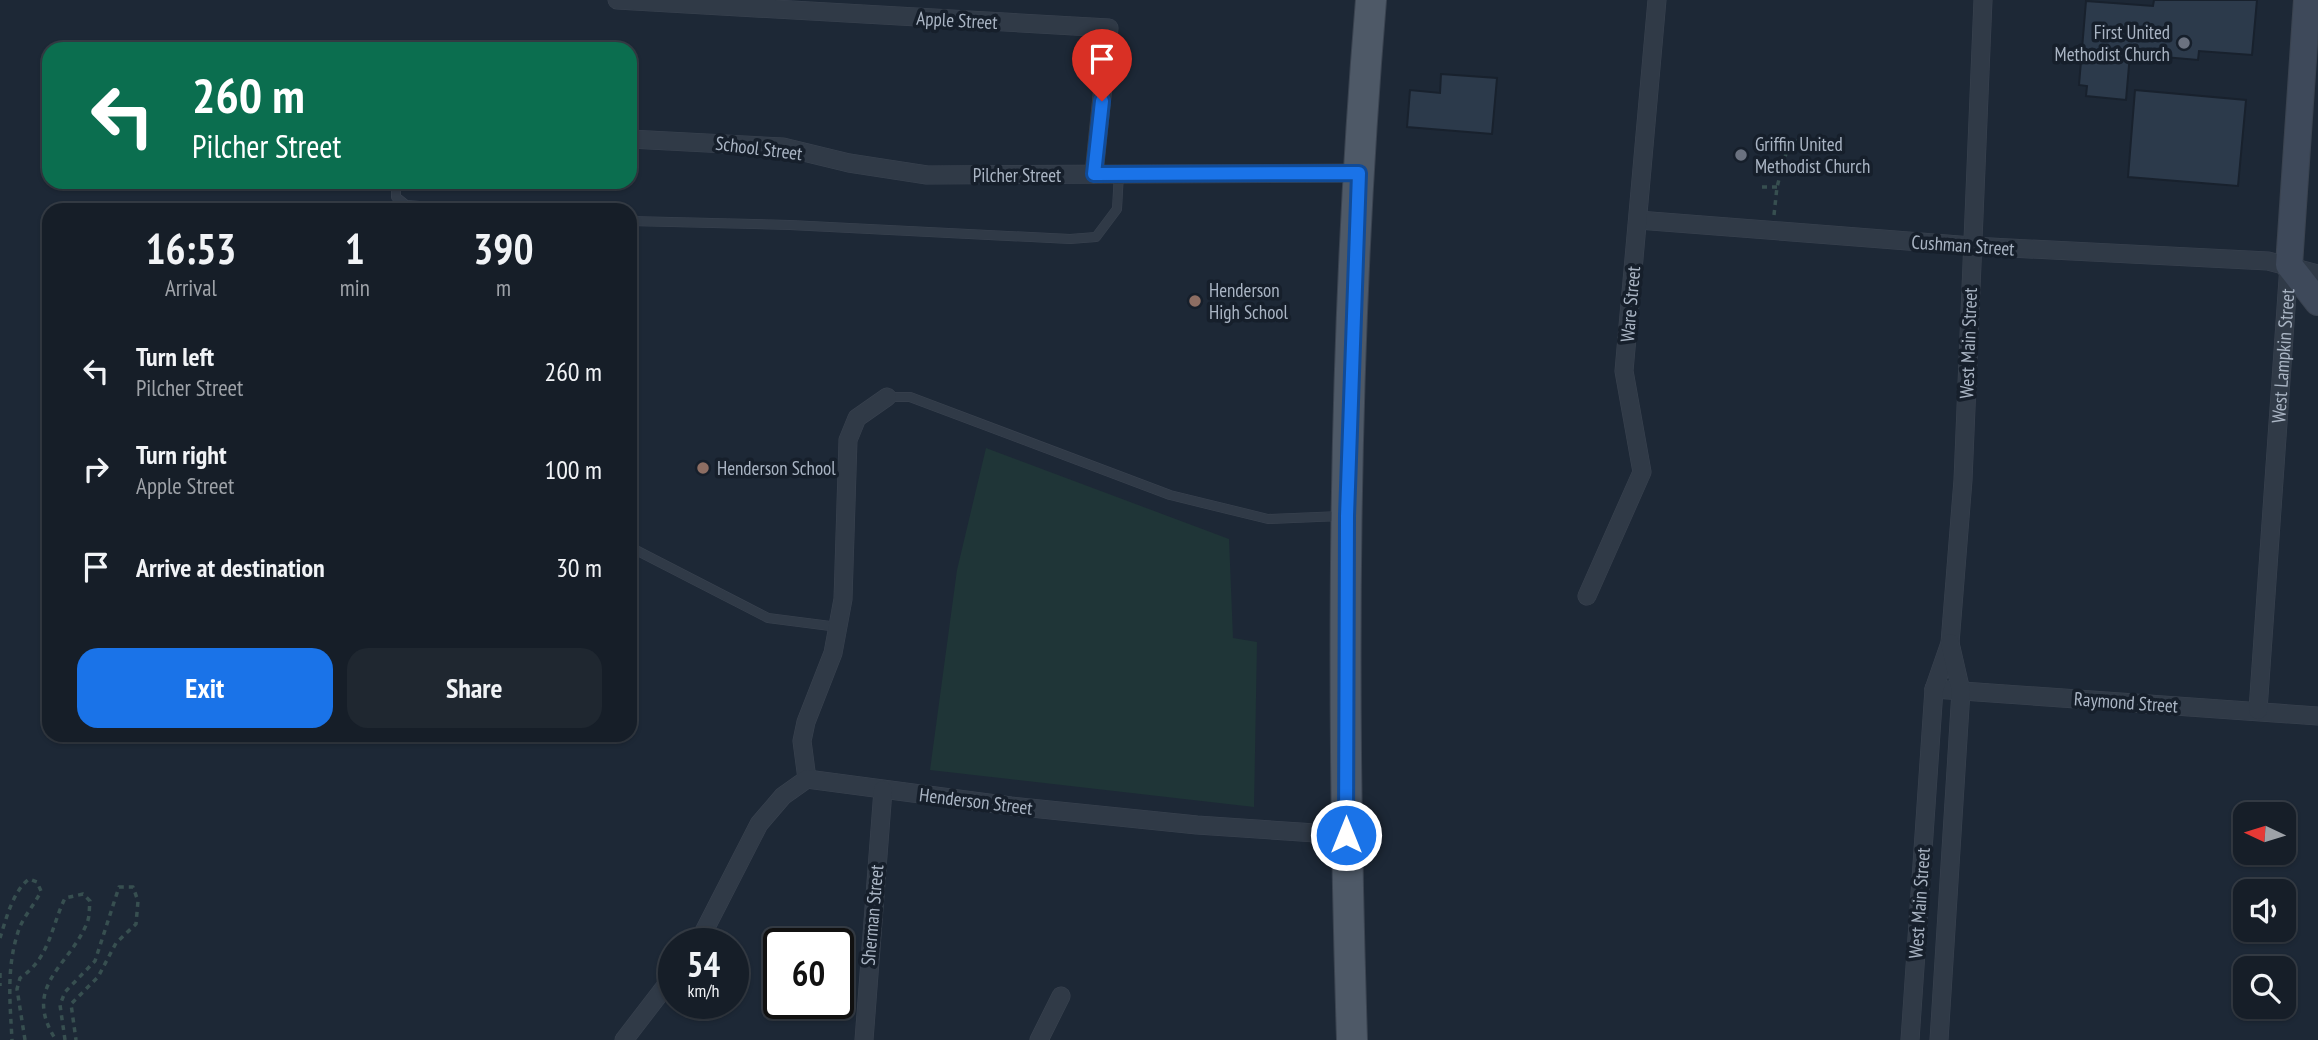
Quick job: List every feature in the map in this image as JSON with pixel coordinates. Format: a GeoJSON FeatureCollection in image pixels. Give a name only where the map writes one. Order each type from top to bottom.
{"type":"FeatureCollection","features":[{"type":"Feature","properties":{"kind":"main road"},"geometry":{"type":"LineString","coordinates":[[1352,1040],[1346,835],[1347,516],[1359,173],[1371,0]]}},
{"type":"Feature","properties":{"kind":"street","name":"Ware Street"},"geometry":{"type":"LineString","coordinates":[[1587,596],[1642,472],[1624,371],[1657,0]]}},
{"type":"Feature","properties":{"kind":"street","name":"West Main Street"},"geometry":{"type":"LineString","coordinates":[[1939,1040],[1961,691],[1951,643],[1963,480],[1975,139],[1983,0]]}},
{"type":"Feature","properties":{"kind":"street","name":"West Lampkin Street"},"geometry":{"type":"LineString","coordinates":[[2258,710],[2289,265],[2311,45],[2307,0]]}},
{"type":"Feature","properties":{"kind":"street","name":"Apple Street"},"geometry":{"type":"LineString","coordinates":[[617,1],[1109,28],[1094,174]]}},
{"type":"Feature","properties":{"kind":"street","name":"School Street"},"geometry":{"type":"LineString","coordinates":[[637,139],[783,147],[849,163],[927,175]]}},
{"type":"Feature","properties":{"kind":"street","name":"Pilcher Street"},"geometry":{"type":"LineString","coordinates":[[927,175],[1359,173]]}},
{"type":"Feature","properties":{"kind":"street","name":"Cushman Street"},"geometry":{"type":"LineString","coordinates":[[1638,220],[1972,246],[2289,265],[2318,274]]}},
{"type":"Feature","properties":{"kind":"street"},"geometry":{"type":"LineString","coordinates":[[2289,265],[2318,302]]}},
{"type":"Feature","properties":{"kind":"street"},"geometry":{"type":"LineString","coordinates":[[706,928],[759,824],[783,796],[807,779],[802,741],[806,722],[833,653],[843,599],[848,440],[857,418],[887,397]]}},
{"type":"Feature","properties":{"kind":"street","name":"West Main Street"},"geometry":{"type":"LineString","coordinates":[[1910,1040],[1934,689],[1951,643]]}},
{"type":"Feature","properties":{"kind":"street","name":"Raymond Street"},"geometry":{"type":"LineString","coordinates":[[1934,689],[2318,716]]}},
{"type":"Feature","properties":{"kind":"street","name":"Henderson Street"},"geometry":{"type":"LineString","coordinates":[[807,779],[1197,825],[1346,835]]}},
{"type":"Feature","properties":{"kind":"street","name":"Sherman Street"},"geometry":{"type":"LineString","coordinates":[[864,1040],[883,790]]}},
{"type":"Feature","properties":{"kind":"street"},"geometry":{"type":"LineString","coordinates":[[624,1040],[658,996]]}},
{"type":"Feature","properties":{"kind":"street"},"geometry":{"type":"LineString","coordinates":[[1039,1040],[1061,996]]}},
{"type":"Feature","properties":{"kind":"lane"},"geometry":{"type":"LineString","coordinates":[[637,221],[790,225],[1070,239],[1096,237],[1117,209],[1119,173]]}},
{"type":"Feature","properties":{"kind":"lane"},"geometry":{"type":"LineString","coordinates":[[397,189],[396,197],[404,203]]}},
{"type":"Feature","properties":{"kind":"lane"},"geometry":{"type":"LineString","coordinates":[[887,397],[911,397],[1170,495],[1268,519],[1347,516]]}},
{"type":"Feature","properties":{"kind":"lane"},"geometry":{"type":"LineString","coordinates":[[637,551],[768,618],[838,627]]}},
{"type":"Feature","properties":{"kind":"path"},"geometry":{"type":"LineString","coordinates":[[1774,143],[1800,141]]}},
{"type":"Feature","properties":{"kind":"path"},"geometry":{"type":"LineString","coordinates":[[1773,230],[1777,187],[1789,142]]}},
{"type":"Feature","properties":{"kind":"path"},"geometry":{"type":"LineString","coordinates":[[1762,187],[1777,187]]}},
{"type":"Feature","properties":{"kind":"path"},"geometry":{"type":"LineString","coordinates":[[0,938],[8,909],[22,884],[29,879],[37,882],[41,891],[20,926],[10,961],[8,998],[12,1040]]}},
{"type":"Feature","properties":{"kind":"path"},"geometry":{"type":"LineString","coordinates":[[65,1040],[60,1005],[65,992],[95,961],[113,899],[119,887],[126,884],[133,887],[138,901],[136,924],[116,943],[98,977],[71,1004],[76,1040]]}},
{"type":"Feature","properties":{"kind":"path"},"geometry":{"type":"LineString","coordinates":[[25,1040],[17,989],[20,978],[34,968],[55,932],[58,913],[65,898],[83,894],[90,901],[88,921],[58,964],[43,993],[46,1025],[56,1040]]}},
{"type":"Feature","properties":{"kind":"path"},"geometry":{"type":"LineString","coordinates":[[0,973],[0,986]]}},
{"type":"Feature","properties":{"kind":"green space"},"geometry":{"type":"Polygon","coordinates":[[[986,448],[1229,539],[1233,638],[1257,642],[1254,807],[930,770],[957,570],[986,448]]]}},
{"type":"Feature","properties":{"kind":"building"},"geometry":{"type":"Polygon","coordinates":[[[2154,0],[2257,0],[2252,55],[2199,51],[2198,60],[2130,54],[2126,100],[2086,96],[2087,86],[2079,85],[2086,1],[2153,6],[2154,0]]]}},
{"type":"Feature","properties":{"kind":"building"},"geometry":{"type":"Polygon","coordinates":[[[1441,74],[1497,78],[1492,134],[1407,127],[1410,90],[1440,93],[1441,74]]]}},
{"type":"Feature","properties":{"kind":"building"},"geometry":{"type":"Polygon","coordinates":[[[2135,90],[2246,100],[2238,186],[2128,177],[2135,90]]]}},
{"type":"Feature","properties":{"kind":"place","name":"First United Methodist Church"},"geometry":{"type":"Point","coordinates":[2184,43]}},
{"type":"Feature","properties":{"kind":"place","name":"Griffin United Methodist Church"},"geometry":{"type":"Point","coordinates":[1741,155]}},
{"type":"Feature","properties":{"kind":"place","name":"Henderson High School"},"geometry":{"type":"Point","coordinates":[1195,301]}},
{"type":"Feature","properties":{"kind":"place","name":"Henderson School"},"geometry":{"type":"Point","coordinates":[703,468]}},
{"type":"Feature","properties":{"kind":"route"},"geometry":{"type":"LineString","coordinates":[[1102,101],[1094,174],[1359,173],[1347,516],[1346,835]]}}]}
